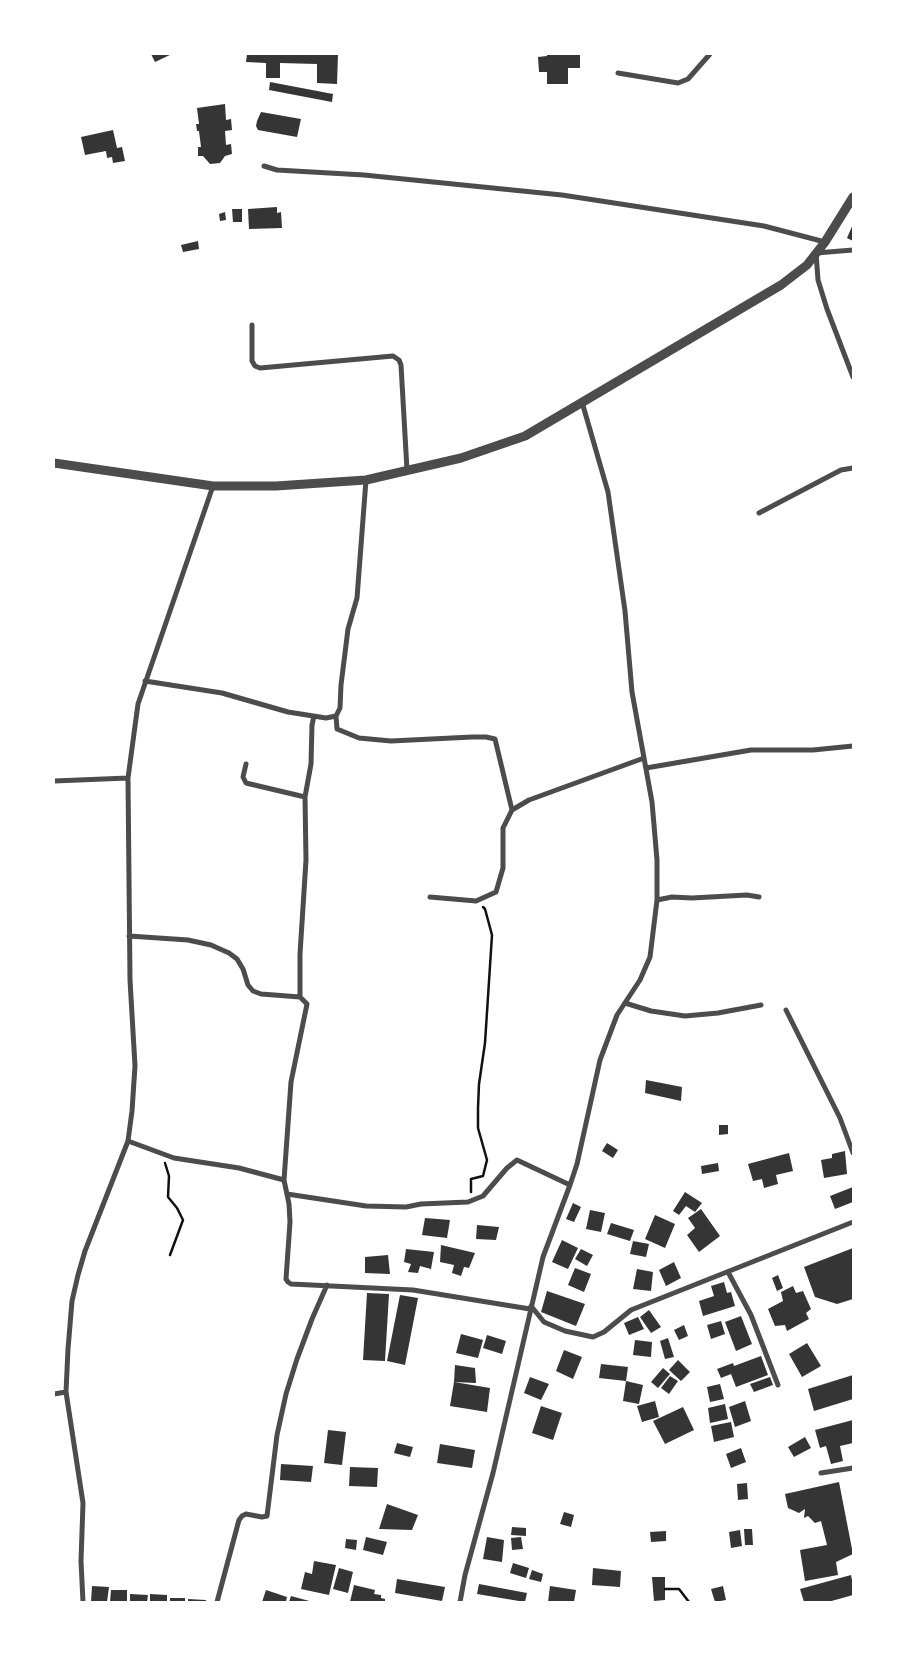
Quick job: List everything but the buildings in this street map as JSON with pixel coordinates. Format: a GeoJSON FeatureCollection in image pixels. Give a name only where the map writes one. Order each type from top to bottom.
{"type":"FeatureCollection","features":[{"type":"Feature","properties":{"kind":"street"},"geometry":{"type":"LineString","coordinates":[[618,73],[678,83],[688,79],[710,54]]}},
{"type":"Feature","properties":{"kind":"street"},"geometry":{"type":"LineString","coordinates":[[264,166],[277,170],[364,174],[562,195],[764,226],[825,242]]}},
{"type":"Feature","properties":{"kind":"street"},"geometry":{"type":"LineString","coordinates":[[54,463],[213,486],[276,486],[366,480],[461,458],[525,436],[781,285],[807,265],[825,242],[853,197]]}},
{"type":"Feature","properties":{"kind":"street"},"geometry":{"type":"LineString","coordinates":[[816,253],[853,250]]}},
{"type":"Feature","properties":{"kind":"street"},"geometry":{"type":"LineString","coordinates":[[816,253],[818,280],[826,309],[853,377]]}},
{"type":"Feature","properties":{"kind":"street"},"geometry":{"type":"LineString","coordinates":[[252,325],[252,361],[255,366],[260,368],[393,356],[398,360],[401,365],[407,470]]}},
{"type":"Feature","properties":{"kind":"street"},"geometry":{"type":"LineString","coordinates":[[460,1602],[465,1575],[493,1473],[543,1257],[577,1164],[600,1060],[617,1015],[640,980],[650,957],[658,900],[653,812],[632,692],[625,611],[608,492],[582,402]]}},
{"type":"Feature","properties":{"kind":"street"},"geometry":{"type":"LineString","coordinates":[[759,514],[841,470],[853,468]]}},
{"type":"Feature","properties":{"kind":"street"},"geometry":{"type":"LineString","coordinates":[[366,480],[357,598],[348,629],[340,708],[336,716],[337,729],[359,738],[391,741],[486,736],[495,739],[512,810]]}},
{"type":"Feature","properties":{"kind":"street"},"geometry":{"type":"LineString","coordinates":[[83,1602],[81,1561],[83,1503],[66,1392],[68,1349],[72,1301],[78,1275],[85,1251],[128,1141],[132,1111],[135,1066],[130,980],[128,778],[138,704],[213,486]]}},
{"type":"Feature","properties":{"kind":"street"},"geometry":{"type":"LineString","coordinates":[[145,681],[222,693],[288,712],[326,718],[336,716]]}},
{"type":"Feature","properties":{"kind":"street"},"geometry":{"type":"LineString","coordinates":[[314,716],[311,764],[305,797],[306,860],[300,954],[300,997],[306,1004],[291,1082],[284,1180],[289,1204],[290,1222],[286,1279],[288,1282],[291,1284],[413,1290],[531,1308],[544,1322],[565,1331],[593,1337],[604,1332],[632,1310],[853,1222]]}},
{"type":"Feature","properties":{"kind":"street"},"geometry":{"type":"LineString","coordinates":[[646,768],[751,750],[813,750],[853,746]]}},
{"type":"Feature","properties":{"kind":"street"},"geometry":{"type":"LineString","coordinates":[[430,897],[476,901],[496,892],[503,868],[503,828],[512,810],[529,800],[644,758]]}},
{"type":"Feature","properties":{"kind":"street"},"geometry":{"type":"LineString","coordinates":[[246,764],[243,777],[246,783],[305,797]]}},
{"type":"Feature","properties":{"kind":"street"},"geometry":{"type":"LineString","coordinates":[[54,781],[128,778]]}},
{"type":"Feature","properties":{"kind":"street"},"geometry":{"type":"LineString","coordinates":[[658,900],[672,897],[760,897]]}},
{"type":"Feature","properties":{"kind":"street"},"geometry":{"type":"LineString","coordinates":[[129,936],[188,940],[211,945],[237,959],[243,969],[248,985],[253,991],[260,994],[300,997]]}},
{"type":"Feature","properties":{"kind":"street"},"geometry":{"type":"LineString","coordinates":[[625,1003],[651,1011],[685,1016],[718,1013],[761,1005]]}},
{"type":"Feature","properties":{"kind":"street"},"geometry":{"type":"LineString","coordinates":[[786,1010],[840,1118],[853,1153]]}},
{"type":"Feature","properties":{"kind":"street"},"geometry":{"type":"LineString","coordinates":[[128,1141],[174,1158],[239,1168],[284,1180]]}},
{"type":"Feature","properties":{"kind":"street"},"geometry":{"type":"LineString","coordinates":[[287,1194],[366,1206],[406,1207],[472,1200],[483,1196],[512,1164],[518,1160],[570,1185]]}},
{"type":"Feature","properties":{"kind":"street"},"geometry":{"type":"LineString","coordinates":[[728,1272],[751,1315],[778,1385]]}},
{"type":"Feature","properties":{"kind":"street"},"geometry":{"type":"LineString","coordinates":[[217,1602],[239,1520],[246,1514],[267,1516],[277,1435],[286,1394],[306,1335],[327,1285]]}},
{"type":"Feature","properties":{"kind":"street"},"geometry":{"type":"LineString","coordinates":[[54,1394],[66,1392]]}},
{"type":"Feature","properties":{"kind":"street"},"geometry":{"type":"LineString","coordinates":[[821,1473],[853,1468]]}},
{"type":"Feature","properties":{"kind":"path"},"geometry":{"type":"LineString","coordinates":[[472,1200],[471,1179],[483,1176],[487,1160],[478,1128],[478,1108],[479,1084],[485,1043],[492,935],[485,909],[476,901]]}},
{"type":"Feature","properties":{"kind":"path"},"geometry":{"type":"LineString","coordinates":[[163,1154],[169,1176],[168,1197],[177,1208],[183,1220],[170,1255]]}},
{"type":"Feature","properties":{"kind":"path"},"geometry":{"type":"LineString","coordinates":[[665,1589],[679,1589],[688,1602]]}}]}
